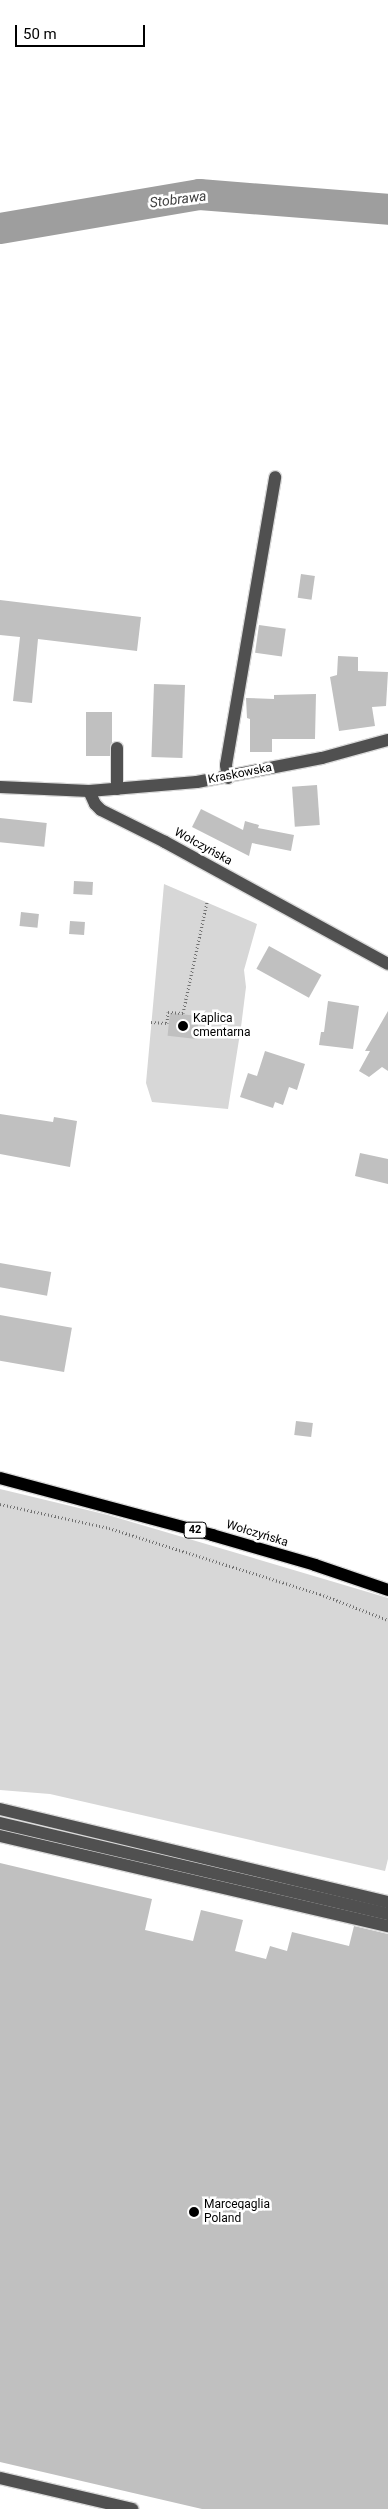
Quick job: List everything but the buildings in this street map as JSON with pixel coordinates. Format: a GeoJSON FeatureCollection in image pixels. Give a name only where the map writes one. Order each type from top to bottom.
{"type":"FeatureCollection","features":[{"type":"Feature","properties":{"kind":"main road","name":"Wołczyńska"},"geometry":{"type":"LineString","coordinates":[[0,1478],[203,1532],[315,1565],[388,1590]]}},
{"type":"Feature","properties":{"kind":"street"},"geometry":{"type":"LineString","coordinates":[[228,778],[226,765],[275,477]]}},
{"type":"Feature","properties":{"kind":"street","name":"Kraskowska"},"geometry":{"type":"LineString","coordinates":[[89,791],[228,778],[322,758],[388,740]]}},
{"type":"Feature","properties":{"kind":"street"},"geometry":{"type":"LineString","coordinates":[[117,748],[117,789]]}},
{"type":"Feature","properties":{"kind":"street"},"geometry":{"type":"LineString","coordinates":[[0,787],[89,791]]}},
{"type":"Feature","properties":{"kind":"street","name":"Wołczyńska"},"geometry":{"type":"LineString","coordinates":[[89,791],[95,804],[101,810],[165,842],[388,964]]}},
{"type":"Feature","properties":{"kind":"street"},"geometry":{"type":"LineString","coordinates":[[0,1809],[388,1902]]}},
{"type":"Feature","properties":{"kind":"street"},"geometry":{"type":"LineString","coordinates":[[0,1823],[388,1914]]}},
{"type":"Feature","properties":{"kind":"street"},"geometry":{"type":"LineString","coordinates":[[0,1836],[388,1926]]}},
{"type":"Feature","properties":{"kind":"street"},"geometry":{"type":"LineString","coordinates":[[0,2478],[132,2509]]}},
{"type":"Feature","properties":{"kind":"path"},"geometry":{"type":"LineString","coordinates":[[151,1022],[167,1023],[168,1012],[183,1013],[207,902]]}},
{"type":"Feature","properties":{"kind":"path"},"geometry":{"type":"LineString","coordinates":[[0,1504],[110,1528],[320,1594],[388,1620]]}},
{"type":"Feature","properties":{"kind":"shaded area"},"geometry":{"type":"Polygon","coordinates":[[[164,884],[257,924],[244,970],[246,987],[228,1109],[152,1102],[146,1083],[164,884]]]}},
{"type":"Feature","properties":{"kind":"shaded area"},"geometry":{"type":"Polygon","coordinates":[[[0,1489],[108,1515],[388,1598],[388,1859],[385,1871],[50,1794],[0,1790],[0,1489]]]}},
{"type":"Feature","properties":{"kind":"waterway","name":"Stobrawa"},"geometry":{"type":"LineString","coordinates":[[0,228],[199,194],[388,209]]}},
{"type":"Feature","properties":{"kind":"place","name":"Kaplica cmentarna"},"geometry":{"type":"Point","coordinates":[183,1026]}},
{"type":"Feature","properties":{"kind":"place","name":"Marcegaglia Poland"},"geometry":{"type":"Point","coordinates":[194,2212]}}]}
